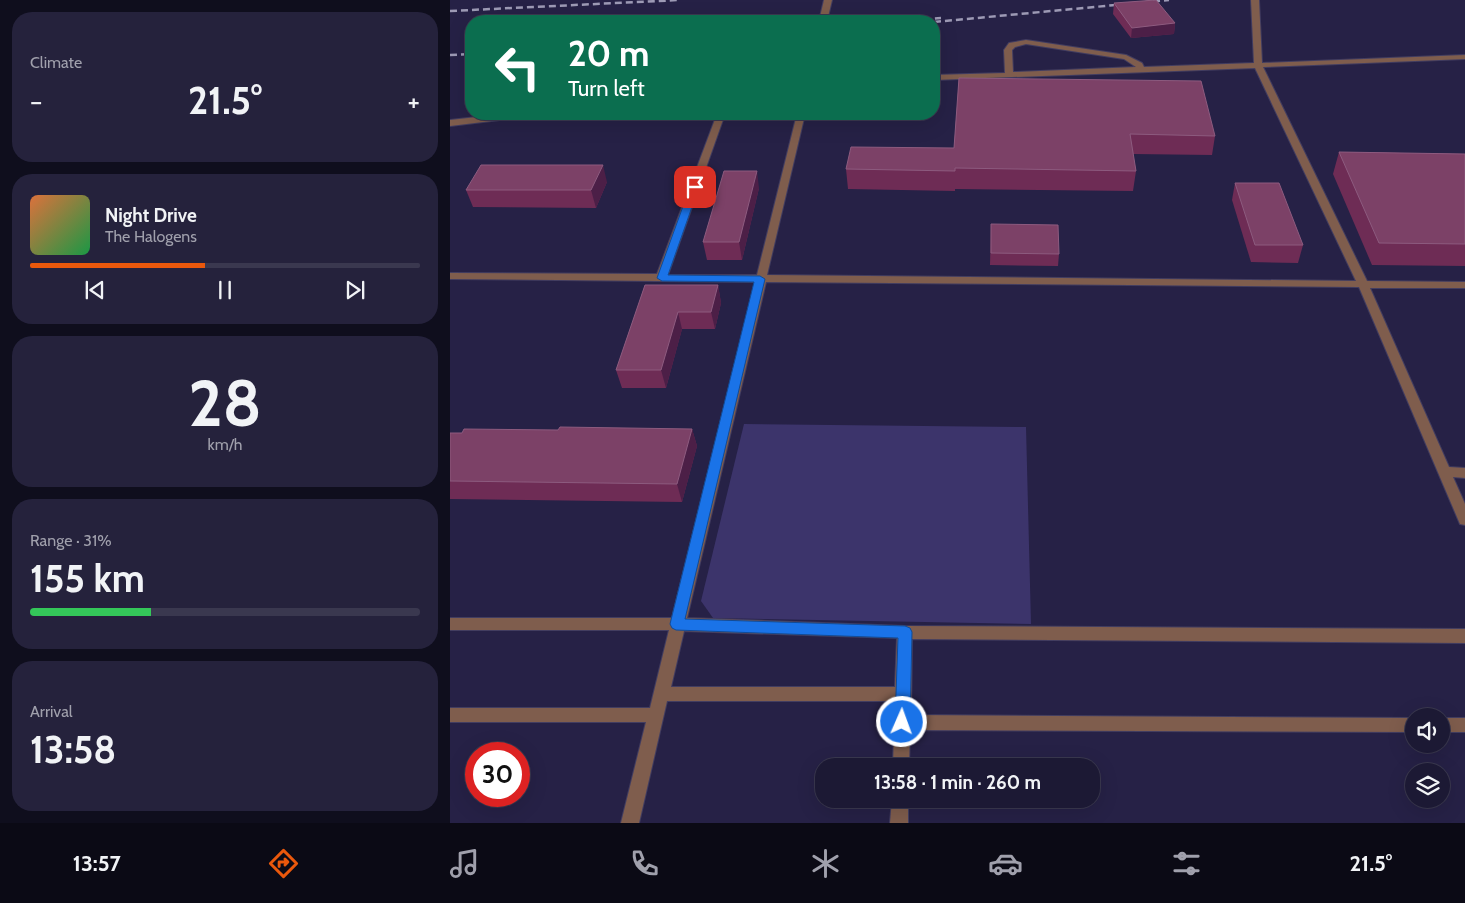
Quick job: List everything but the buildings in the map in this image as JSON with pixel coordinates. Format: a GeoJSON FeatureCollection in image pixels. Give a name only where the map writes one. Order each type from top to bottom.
{"type":"FeatureCollection","features":[{"type":"Feature","properties":{"kind":"street"},"geometry":{"type":"LineString","coordinates":[[824,15],[828,0]]}},
{"type":"Feature","properties":{"kind":"street"},"geometry":{"type":"LineString","coordinates":[[1255,0],[1258,65],[1362,284],[1465,520]]}},
{"type":"Feature","properties":{"kind":"street"},"geometry":{"type":"LineString","coordinates":[[1009,76],[1008,50],[1012,46],[1026,42],[1126,58],[1139,65],[1142,71]]}},
{"type":"Feature","properties":{"kind":"street"},"geometry":{"type":"LineString","coordinates":[[940,78],[1465,57]]}},
{"type":"Feature","properties":{"kind":"street"},"geometry":{"type":"LineString","coordinates":[[450,132],[453,123],[477,120]]}},
{"type":"Feature","properties":{"kind":"street"},"geometry":{"type":"LineString","coordinates":[[662,278],[719,120]]}},
{"type":"Feature","properties":{"kind":"street"},"geometry":{"type":"LineString","coordinates":[[630,823],[676,624],[800,120]]}},
{"type":"Feature","properties":{"kind":"street"},"geometry":{"type":"LineString","coordinates":[[450,276],[1465,285]]}},
{"type":"Feature","properties":{"kind":"street"},"geometry":{"type":"LineString","coordinates":[[1443,472],[1465,473]]}},
{"type":"Feature","properties":{"kind":"street"},"geometry":{"type":"LineString","coordinates":[[450,624],[676,624],[905,632],[1465,636]]}},
{"type":"Feature","properties":{"kind":"street"},"geometry":{"type":"LineString","coordinates":[[901,758],[905,632]]}},
{"type":"Feature","properties":{"kind":"street"},"geometry":{"type":"LineString","coordinates":[[660,694],[903,694]]}},
{"type":"Feature","properties":{"kind":"street"},"geometry":{"type":"LineString","coordinates":[[450,714],[655,715]]}},
{"type":"Feature","properties":{"kind":"street"},"geometry":{"type":"LineString","coordinates":[[902,722],[1405,725]]}},
{"type":"Feature","properties":{"kind":"street"},"geometry":{"type":"LineString","coordinates":[[1450,725],[1465,725]]}},
{"type":"Feature","properties":{"kind":"street"},"geometry":{"type":"LineString","coordinates":[[899,823],[900,808]]}},
{"type":"Feature","properties":{"kind":"shaded area"},"geometry":{"type":"Polygon","coordinates":[[[744,424],[1026,427],[1031,624],[713,618],[701,601],[744,424]]]}},
{"type":"Feature","properties":{"kind":"railway"},"geometry":{"type":"LineString","coordinates":[[450,11],[679,0]]}},
{"type":"Feature","properties":{"kind":"railway"},"geometry":{"type":"LineString","coordinates":[[940,21],[1169,0]]}},
{"type":"Feature","properties":{"kind":"railway"},"geometry":{"type":"LineString","coordinates":[[450,55],[465,54]]}},
{"type":"Feature","properties":{"kind":"route"},"geometry":{"type":"LineString","coordinates":[[695,187],[662,278],[760,279],[676,624],[905,632],[902,722]]}}]}
